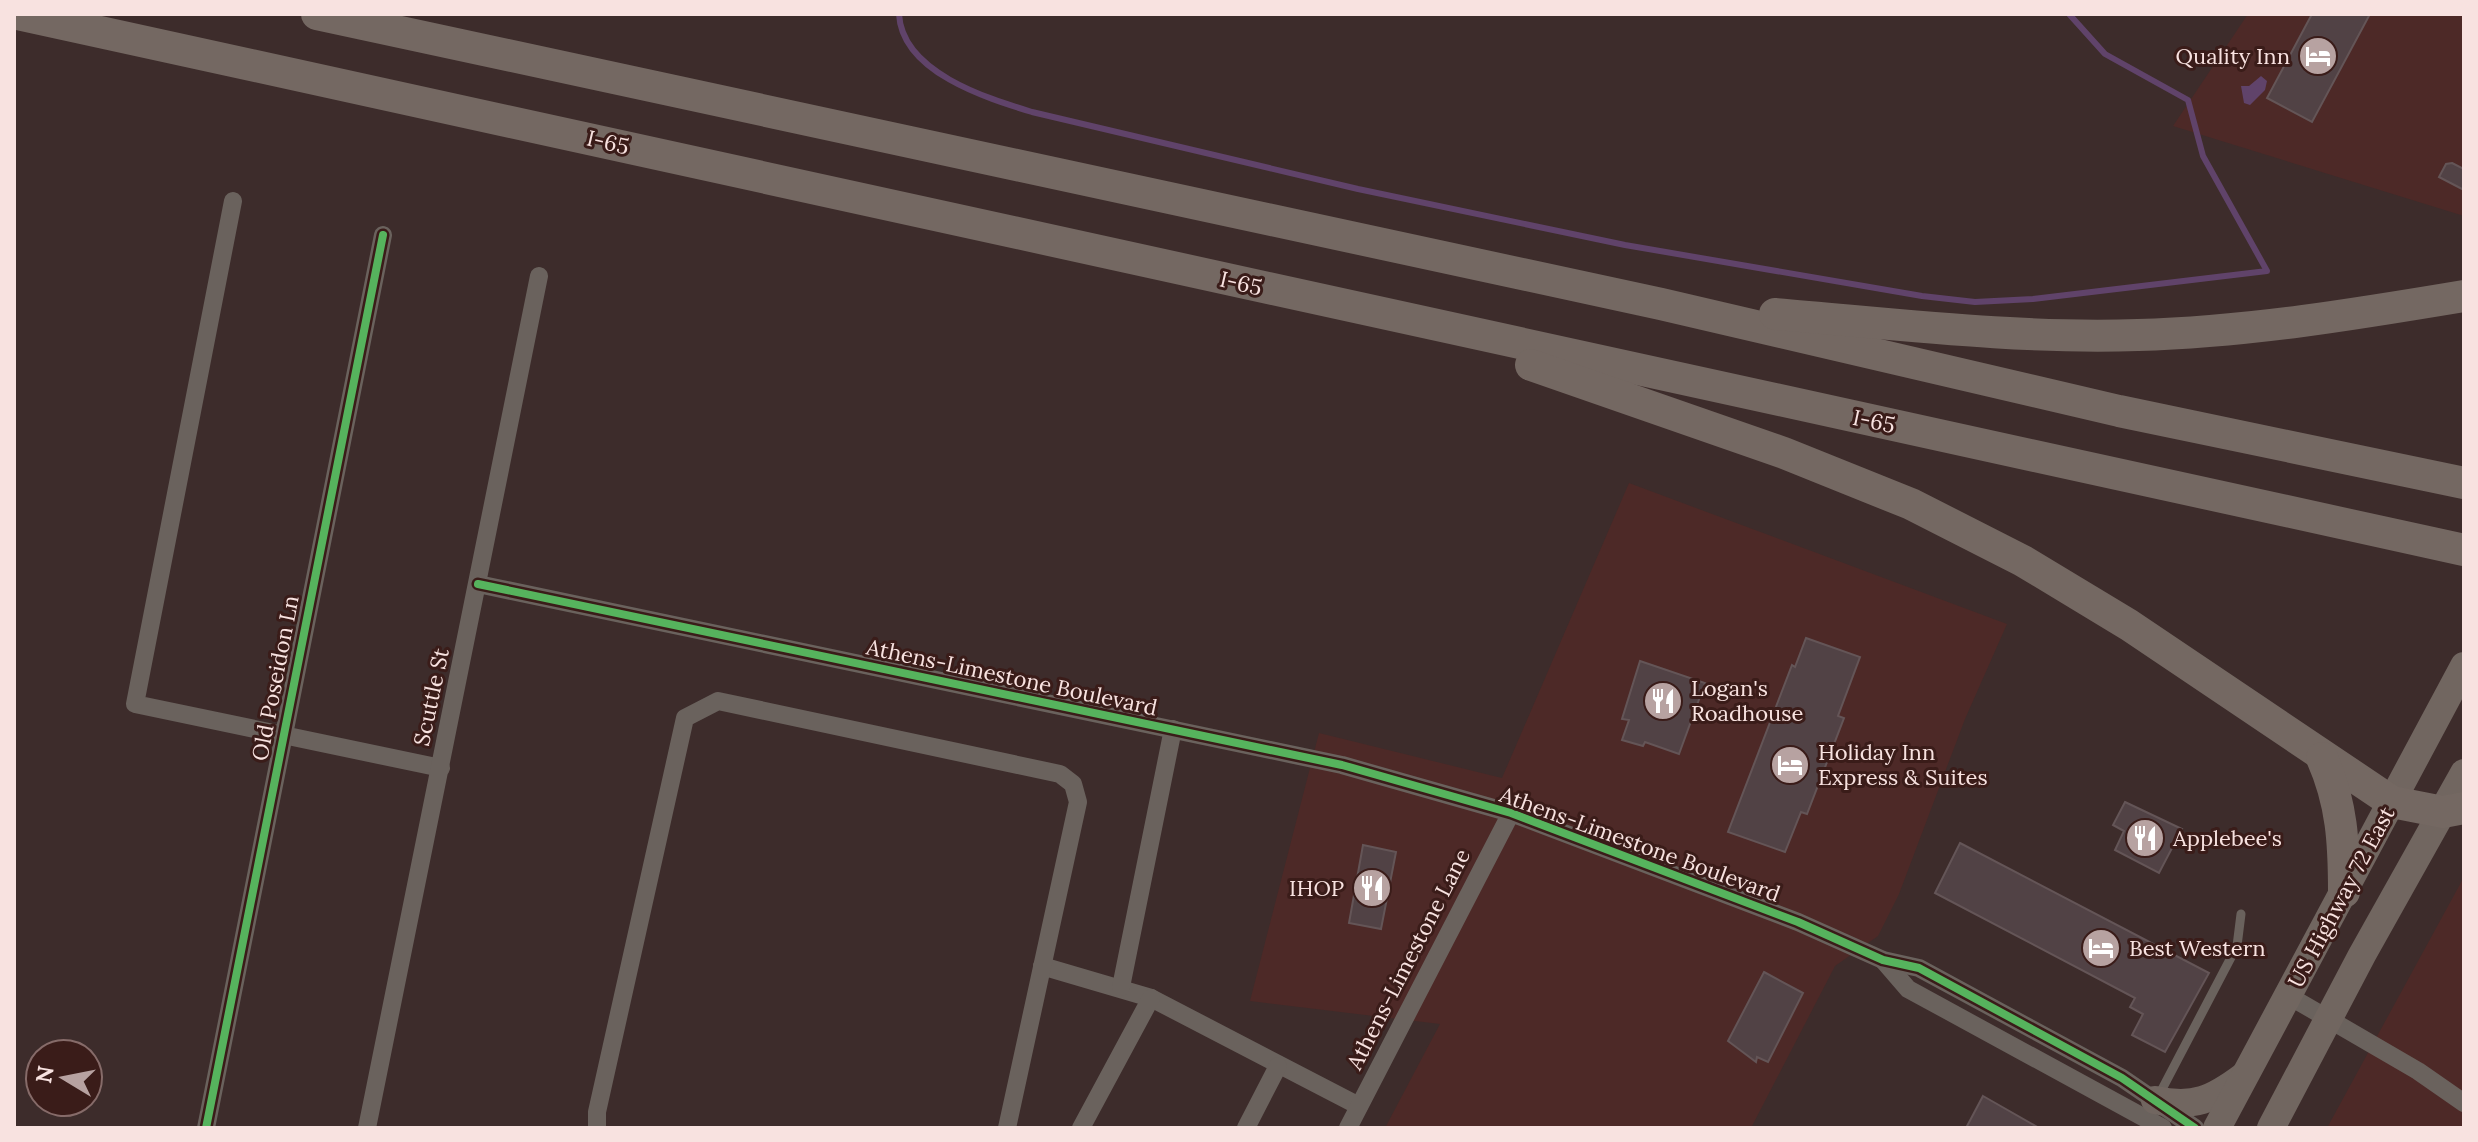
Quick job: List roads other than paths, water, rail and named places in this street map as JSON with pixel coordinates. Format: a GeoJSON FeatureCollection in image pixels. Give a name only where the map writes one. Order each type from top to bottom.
{"type":"FeatureCollection","features":[{"type":"Feature","properties":{"kind":"highway","name":"I-65"},"geometry":{"type":"LineString","coordinates":[[18,14],[2464,550]]}},
{"type":"Feature","properties":{"kind":"highway"},"geometry":{"type":"LineString","coordinates":[[317,14],[1661,304],[2119,411],[2464,483]]}},
{"type":"Feature","properties":{"kind":"highway"},"geometry":{"type":"LineString","coordinates":[[1661,304],[2011,334],[2139,335],[2291,324],[2464,296]]}},
{"type":"Feature","properties":{"kind":"highway"},"geometry":{"type":"LineString","coordinates":[[1399,319],[1784,453],[1911,504],[2023,561],[2129,625],[2322,758],[2392,802],[2453,810]]}},
{"type":"Feature","properties":{"kind":"highway","name":"US Highway 72 East"},"geometry":{"type":"LineString","coordinates":[[2217,1128],[2461,672]]}},
{"type":"Feature","properties":{"kind":"highway"},"geometry":{"type":"LineString","coordinates":[[2322,758],[2334,786],[2344,825],[2344,892]]}},
{"type":"Feature","properties":{"kind":"highway","name":"US Highway 72 East"},"geometry":{"type":"LineString","coordinates":[[2271,1128],[2329,1017],[2453,810],[2464,773]]}},
{"type":"Feature","properties":{"kind":"highway"},"geometry":{"type":"LineString","coordinates":[[2146,1116],[2201,1102],[2244,1076]]}},
{"type":"Feature","properties":{"kind":"street"},"geometry":{"type":"LineString","coordinates":[[233,201],[135,704],[441,768]]}},
{"type":"Feature","properties":{"kind":"street","name":"Old Poseidon Ln"},"geometry":{"type":"LineString","coordinates":[[206,1128],[383,235]]}},
{"type":"Feature","properties":{"kind":"street","name":"Scuttle St"},"geometry":{"type":"LineString","coordinates":[[367,1128],[539,276]]}},
{"type":"Feature","properties":{"kind":"street","name":"Athens-Limestone Boulevard"},"geometry":{"type":"LineString","coordinates":[[478,584],[1342,765],[1511,813],[1798,922],[1883,960],[1919,968],[2122,1078],[2146,1116],[2163,1128]]}},
{"type":"Feature","properties":{"kind":"street"},"geometry":{"type":"LineString","coordinates":[[597,1128],[597,1112],[685,718],[703,706],[718,701],[1060,774],[1073,784],[1078,802],[1007,1128]]}},
{"type":"Feature","properties":{"kind":"street"},"geometry":{"type":"LineString","coordinates":[[1121,987],[1173,729]]}},
{"type":"Feature","properties":{"kind":"street","name":"Athens-Limestone Lane"},"geometry":{"type":"LineString","coordinates":[[1348,1128],[1511,813]]}},
{"type":"Feature","properties":{"kind":"street"},"geometry":{"type":"LineString","coordinates":[[1042,966],[1151,998],[1359,1106]]}},
{"type":"Feature","properties":{"kind":"street"},"geometry":{"type":"LineString","coordinates":[[2289,996],[2329,1017],[2464,1103]]}},
{"type":"Feature","properties":{"kind":"street"},"geometry":{"type":"LineString","coordinates":[[1081,1128],[1151,998]]}},
{"type":"Feature","properties":{"kind":"street"},"geometry":{"type":"LineString","coordinates":[[1246,1128],[1278,1066]]}},
{"type":"Feature","properties":{"kind":"street","name":"Athens-Limestone Boulevard"},"geometry":{"type":"LineString","coordinates":[[2146,1116],[2195,1128]]}},
{"type":"Feature","properties":{"kind":"lane"},"geometry":{"type":"LineString","coordinates":[[2146,1116],[2198,1026],[2237,946],[2241,914]]}},
{"type":"Feature","properties":{"kind":"waterway"},"geometry":{"type":"LineString","coordinates":[[899,14],[904,34],[915,52],[930,67],[970,90],[1013,106],[1358,189],[1625,245],[1922,296],[1975,302],[2033,299],[2267,271],[2203,156],[2188,100],[2105,54],[2069,14]]}},
{"type":"Feature","properties":{"kind":"place","name":"Quality Inn"},"geometry":{"type":"Point","coordinates":[2318,56]}},
{"type":"Feature","properties":{"kind":"place","name":"Logan's Roadhouse"},"geometry":{"type":"Point","coordinates":[1663,701]}},
{"type":"Feature","properties":{"kind":"place","name":"Holiday Inn Express & Suites"},"geometry":{"type":"Point","coordinates":[1790,765]}},
{"type":"Feature","properties":{"kind":"place","name":"Applebee's"},"geometry":{"type":"Point","coordinates":[2145,838]}},
{"type":"Feature","properties":{"kind":"place","name":"IHOP"},"geometry":{"type":"Point","coordinates":[1372,888]}},
{"type":"Feature","properties":{"kind":"place","name":"Best Western"},"geometry":{"type":"Point","coordinates":[2101,948]}}]}
